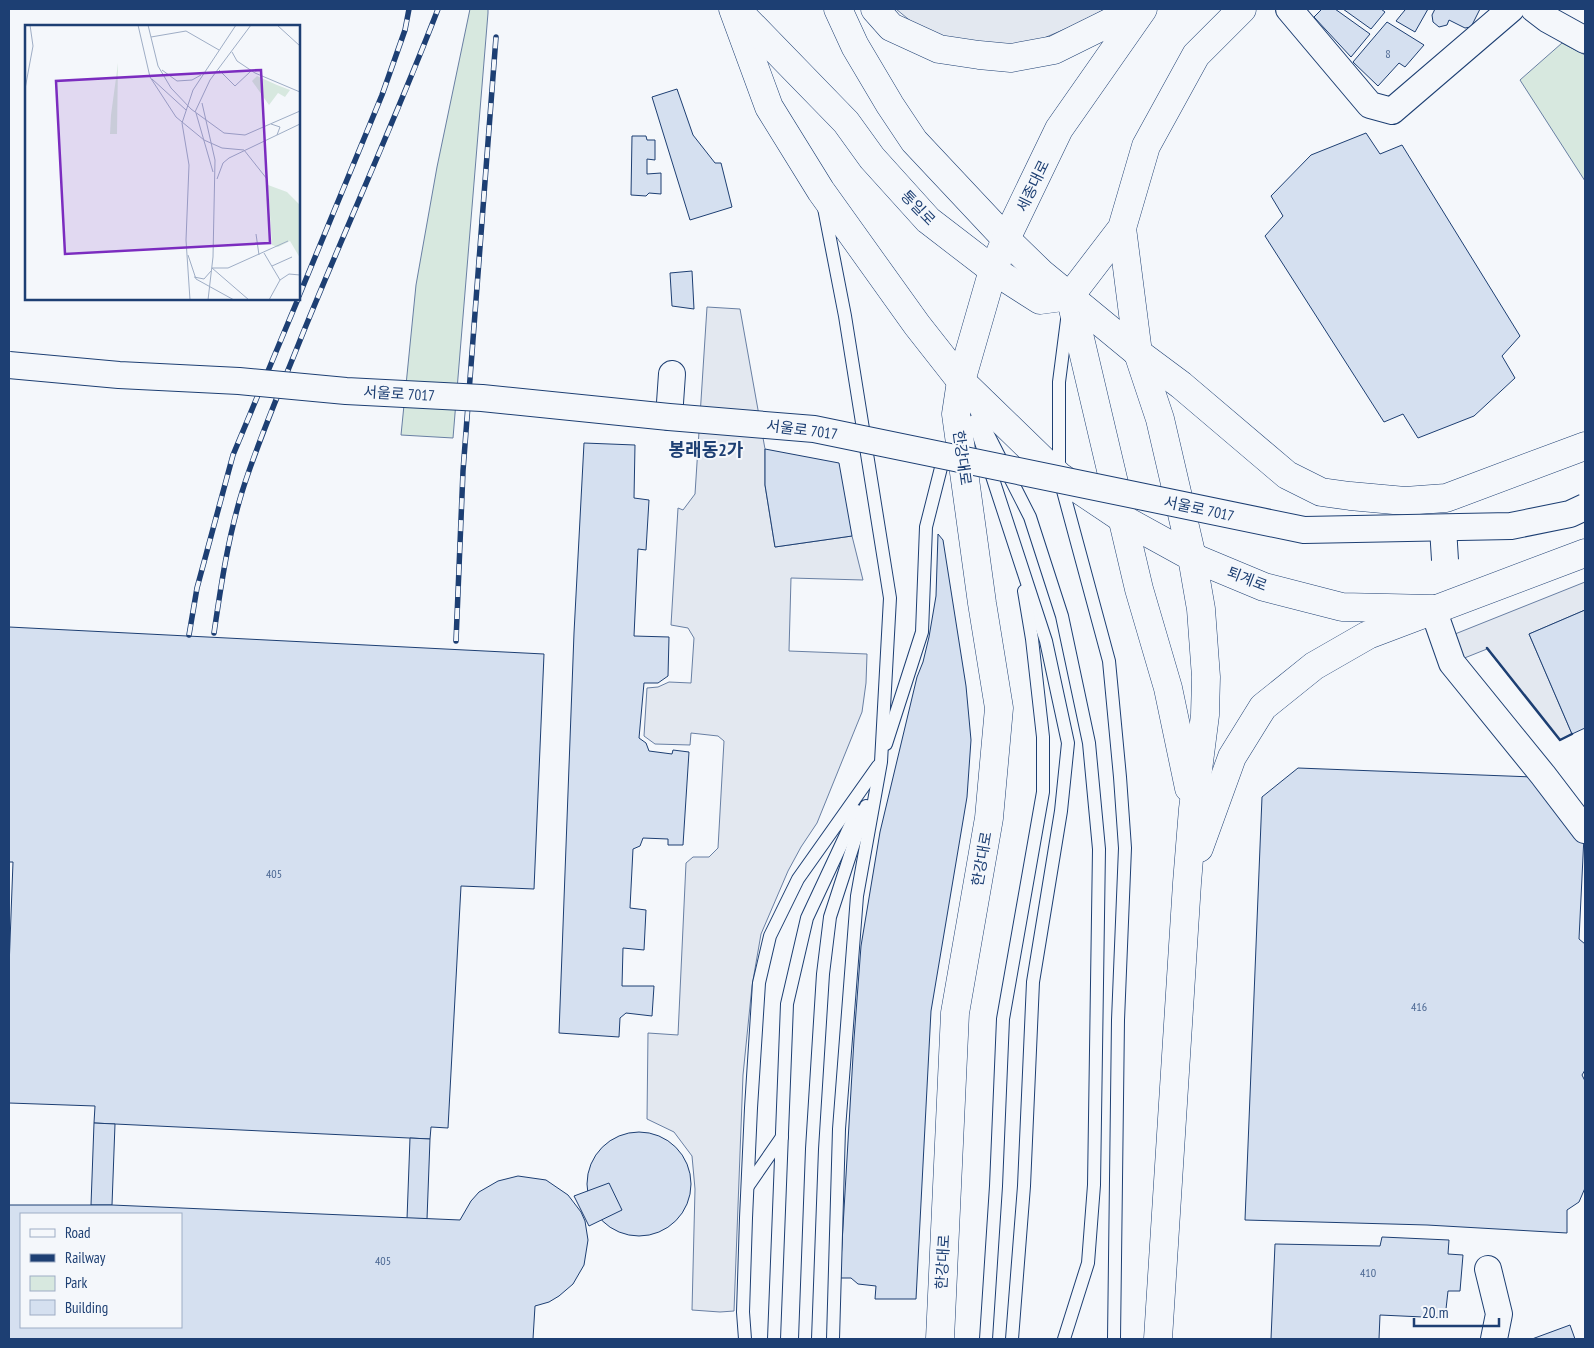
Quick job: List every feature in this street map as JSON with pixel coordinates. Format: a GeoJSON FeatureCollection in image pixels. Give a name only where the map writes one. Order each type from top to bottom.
{"type":"FeatureCollection","features":[{"type":"Feature","properties":{"kind":"main road","name":"통일로"},"geometry":{"type":"LineString","coordinates":[[734,9],[769,107],[821,191],[917,325],[961,381]]}},
{"type":"Feature","properties":{"kind":"main road","name":"통일로"},"geometry":{"type":"LineString","coordinates":[[734,9],[846,122],[876,162],[928,220],[993,270],[1040,300],[1070,296]]}},
{"type":"Feature","properties":{"kind":"main road"},"geometry":{"type":"LineString","coordinates":[[838,9],[855,46],[914,141],[1006,239],[1041,273],[1138,353],[1181,385],[1287,475],[1322,492],[1405,501],[1446,498],[1585,446]]}},
{"type":"Feature","properties":{"kind":"main road"},"geometry":{"type":"LineString","coordinates":[[874,9],[891,27],[939,49],[1011,58],[1054,50],[1137,9]]}},
{"type":"Feature","properties":{"kind":"main road","name":"세종대로"},"geometry":{"type":"LineString","coordinates":[[961,381],[993,270],[1006,239],[1060,129],[1143,9]]}},
{"type":"Feature","properties":{"kind":"main road"},"geometry":{"type":"LineString","coordinates":[[1070,296],[1122,228],[1146,146],[1196,55],[1242,9]]}},
{"type":"Feature","properties":{"kind":"main road"},"geometry":{"type":"LineString","coordinates":[[1122,228],[1138,353],[1160,419],[1192,556],[1201,609],[1206,678],[1205,716],[1193,809],[1187,883],[1158,1339]]}},
{"type":"Feature","properties":{"kind":"main road"},"geometry":{"type":"LineString","coordinates":[[1070,296],[1139,589],[1168,688],[1193,809]]}},
{"type":"Feature","properties":{"kind":"main road","name":"한강대로"},"geometry":{"type":"LineString","coordinates":[[940,1339],[955,1013],[989,818],[999,708],[982,603],[956,414],[961,381]]}},
{"type":"Feature","properties":{"kind":"main road","name":"퇴계로"},"geometry":{"type":"LineString","coordinates":[[961,381],[1059,476],[1123,519],[1192,556],[1264,587],[1342,607],[1433,609],[1585,553]]}},
{"type":"Feature","properties":{"kind":"main road"},"geometry":{"type":"LineString","coordinates":[[1187,883],[1232,757],[1263,707],[1314,666],[1368,635],[1433,609]]}},
{"type":"Feature","properties":{"kind":"street"},"geometry":{"type":"LineString","coordinates":[[1289,9],[1370,105],[1392,111],[1511,9]]}},
{"type":"Feature","properties":{"kind":"street"},"geometry":{"type":"LineString","coordinates":[[1534,9],[1547,19],[1585,40]]}},
{"type":"Feature","properties":{"kind":"street","name":"서울로 7017"},"geometry":{"type":"LineString","coordinates":[[9,365],[119,375],[239,381],[346,391],[482,398],[669,418],[814,429],[1304,530],[1512,526],[1570,514],[1585,507]]}},
{"type":"Feature","properties":{"kind":"street"},"geometry":{"type":"LineString","coordinates":[[669,418],[672,374]]}},
{"type":"Feature","properties":{"kind":"street"},"geometry":{"type":"LineString","coordinates":[[1443,528],[1445,560]]}},
{"type":"Feature","properties":{"kind":"street"},"geometry":{"type":"LineString","coordinates":[[1433,609],[1452,663],[1585,830]]}},
{"type":"Feature","properties":{"kind":"street"},"geometry":{"type":"LineString","coordinates":[[1488,1268],[1499,1314],[1494,1339]]}},
{"type":"Feature","properties":{"kind":"lane"},"geometry":{"type":"LineString","coordinates":[[821,191],[845,316],[890,598],[881,762],[857,896],[839,1129],[833,1339]]}},
{"type":"Feature","properties":{"kind":"lane"},"geometry":{"type":"LineString","coordinates":[[1070,296],[1060,382],[1059,476],[1109,662],[1125,848],[1118,1020],[1114,1339]]}},
{"type":"Feature","properties":{"kind":"lane"},"geometry":{"type":"LineString","coordinates":[[961,381],[1046,641],[1068,743],[1061,811],[1033,982],[1024,1186],[1012,1339]]}},
{"type":"Feature","properties":{"kind":"lane"},"geometry":{"type":"LineString","coordinates":[[961,381],[1030,517],[1062,616],[1089,743],[1098,849],[1094,1185],[1088,1263],[1064,1339]]}},
{"type":"Feature","properties":{"kind":"lane"},"geometry":{"type":"LineString","coordinates":[[805,1339],[812,1148],[823,974],[830,917],[922,632],[926,527],[956,414]]}},
{"type":"Feature","properties":{"kind":"lane"},"geometry":{"type":"LineString","coordinates":[[986,1339],[996,1186],[1003,1019],[1042,792],[1043,737],[1032,639],[1016,546]]}},
{"type":"Feature","properties":{"kind":"lane"},"geometry":{"type":"LineString","coordinates":[[774,1339],[787,1004],[807,918],[881,762]]}},
{"type":"Feature","properties":{"kind":"lane"},"geometry":{"type":"LineString","coordinates":[[745,1339],[743,1312],[751,1108],[759,983],[770,936],[798,879],[881,762]]}},
{"type":"Feature","properties":{"kind":"lane"},"geometry":{"type":"LineString","coordinates":[[748,1186],[782,1137]]}},
{"type":"Feature","properties":{"kind":"green space"},"geometry":{"type":"Polygon","coordinates":[[[470,9],[488,9],[488,13],[453,438],[401,435],[416,285],[437,167],[470,9]]]}},
{"type":"Feature","properties":{"kind":"green space"},"geometry":{"type":"Polygon","coordinates":[[[1562,43],[1585,55],[1585,181],[1520,80],[1562,43]]]}},
{"type":"Feature","properties":{"kind":"shaded area"},"geometry":{"type":"Polygon","coordinates":[[[896,9],[1105,9],[1084,21],[1030,44],[986,46],[946,38],[913,23],[896,9]]]}},
{"type":"Feature","properties":{"kind":"shaded area"},"geometry":{"type":"Polygon","coordinates":[[[707,307],[740,309],[765,449],[765,485],[775,547],[852,536],[863,580],[791,578],[789,651],[867,654],[862,712],[817,823],[788,871],[761,934],[752,986],[743,1075],[734,1311],[720,1312],[692,1310],[695,1189],[692,1156],[674,1132],[647,1119],[648,1033],[678,1035],[686,863],[693,857],[709,857],[718,848],[724,741],[718,736],[691,733],[690,745],[655,744],[644,736],[647,688],[658,687],[669,682],[691,683],[694,638],[688,628],[671,625],[678,508],[683,510],[695,494],[707,307]]]}},
{"type":"Feature","properties":{"kind":"shaded area"},"geometry":{"type":"Polygon","coordinates":[[[1585,582],[1585,610],[1529,634],[1572,734],[1560,740],[1487,649],[1452,663],[1450,636],[1585,582]]]}},
{"type":"Feature","properties":{"kind":"building"},"geometry":{"type":"Polygon","coordinates":[[[1322,9],[1335,9],[1370,34],[1351,57],[1314,17],[1322,9]]]}},
{"type":"Feature","properties":{"kind":"building"},"geometry":{"type":"Polygon","coordinates":[[[1343,9],[1381,9],[1385,12],[1371,29],[1343,9]]]}},
{"type":"Feature","properties":{"kind":"building"},"geometry":{"type":"Polygon","coordinates":[[[1403,9],[1428,9],[1415,32],[1396,21],[1405,10],[1403,9]]]}},
{"type":"Feature","properties":{"kind":"building"},"geometry":{"type":"Polygon","coordinates":[[[1435,9],[1480,9],[1471,27],[1465,28],[1449,20],[1447,25],[1439,27],[1433,22],[1432,15],[1435,9]]]}},
{"type":"Feature","properties":{"kind":"building"},"geometry":{"type":"Polygon","coordinates":[[[1387,22],[1424,45],[1405,67],[1399,63],[1378,86],[1353,62],[1387,22]]]}},
{"type":"Feature","properties":{"kind":"building"},"geometry":{"type":"Polygon","coordinates":[[[677,89],[693,135],[715,163],[721,163],[732,207],[690,220],[652,97],[677,89]]]}},
{"type":"Feature","properties":{"kind":"building"},"geometry":{"type":"Polygon","coordinates":[[[1366,133],[1380,154],[1402,145],[1520,336],[1502,356],[1515,378],[1474,416],[1418,438],[1403,414],[1384,422],[1265,236],[1283,216],[1271,196],[1311,155],[1366,133]]]}},
{"type":"Feature","properties":{"kind":"building"},"geometry":{"type":"Polygon","coordinates":[[[632,136],[646,136],[647,140],[655,140],[655,160],[647,159],[647,174],[661,173],[661,194],[631,195],[632,136]]]}},
{"type":"Feature","properties":{"kind":"building"},"geometry":{"type":"Polygon","coordinates":[[[692,271],[694,309],[672,306],[670,273],[692,271]]]}},
{"type":"Feature","properties":{"kind":"building"},"geometry":{"type":"Polygon","coordinates":[[[584,443],[635,445],[634,498],[649,500],[646,550],[638,549],[634,636],[669,637],[668,676],[658,683],[644,683],[639,738],[646,743],[649,751],[672,754],[673,750],[689,752],[683,845],[668,845],[668,839],[643,838],[640,846],[633,849],[630,908],[646,910],[644,950],[623,948],[622,986],[654,986],[652,1016],[626,1013],[620,1018],[619,1037],[559,1033],[574,633],[584,443]]]}},
{"type":"Feature","properties":{"kind":"building"},"geometry":{"type":"Polygon","coordinates":[[[765,449],[839,463],[852,536],[775,547],[765,485],[765,449]]]}},
{"type":"Feature","properties":{"kind":"building"},"geometry":{"type":"Polygon","coordinates":[[[938,534],[943,540],[966,686],[971,740],[967,797],[931,1011],[916,1299],[875,1299],[876,1286],[858,1284],[851,1278],[840,1278],[861,946],[880,832],[917,677],[929,637],[936,596],[938,534]]]}},
{"type":"Feature","properties":{"kind":"building"},"geometry":{"type":"Polygon","coordinates":[[[1585,610],[1585,728],[1572,734],[1529,634],[1585,610]]]}},
{"type":"Feature","properties":{"kind":"building"},"geometry":{"type":"Polygon","coordinates":[[[9,627],[544,654],[534,889],[461,886],[448,1128],[431,1127],[430,1139],[94,1123],[95,1106],[9,1103],[9,968],[13,862],[9,862],[9,627]]]}},
{"type":"Feature","properties":{"kind":"building"},"geometry":{"type":"Polygon","coordinates":[[[1298,768],[1533,777],[1584,836],[1579,939],[1585,944],[1585,1070],[1582,1075],[1585,1081],[1585,1188],[1579,1202],[1567,1210],[1567,1233],[1427,1225],[1245,1220],[1262,797],[1298,768]]]}},
{"type":"Feature","properties":{"kind":"building"},"geometry":{"type":"Polygon","coordinates":[[[94,1123],[115,1124],[112,1205],[91,1205],[94,1123]]]}},
{"type":"Feature","properties":{"kind":"building"},"geometry":{"type":"Polygon","coordinates":[[[639,1132],[659,1136],[676,1147],[687,1164],[691,1184],[687,1204],[676,1221],[659,1232],[639,1236],[619,1232],[602,1221],[591,1204],[587,1184],[591,1164],[602,1147],[619,1136],[639,1132]]]}},
{"type":"Feature","properties":{"kind":"building"},"geometry":{"type":"Polygon","coordinates":[[[410,1138],[430,1139],[427,1219],[407,1219],[410,1138]]]}},
{"type":"Feature","properties":{"kind":"building"},"geometry":{"type":"Polygon","coordinates":[[[518,1176],[546,1180],[568,1195],[581,1212],[585,1221],[588,1240],[584,1265],[573,1284],[559,1296],[549,1302],[535,1306],[533,1339],[9,1339],[9,1205],[112,1205],[460,1220],[471,1201],[479,1192],[498,1181],[518,1176]]]}},
{"type":"Feature","properties":{"kind":"building"},"geometry":{"type":"Polygon","coordinates":[[[609,1183],[622,1210],[589,1226],[574,1196],[609,1183]]]}},
{"type":"Feature","properties":{"kind":"building"},"geometry":{"type":"Polygon","coordinates":[[[1382,1237],[1449,1240],[1448,1254],[1463,1255],[1460,1291],[1448,1291],[1445,1318],[1380,1315],[1379,1339],[1271,1339],[1275,1244],[1380,1246],[1382,1237]]]}},
{"type":"Feature","properties":{"kind":"building"},"geometry":{"type":"Polygon","coordinates":[[[1570,1325],[1575,1339],[1532,1339],[1570,1325]]]}},
{"type":"Feature","properties":{"kind":"railway"},"geometry":{"type":"LineString","coordinates":[[300,294],[382,95],[405,30],[409,9]]}},
{"type":"Feature","properties":{"kind":"railway"},"geometry":{"type":"LineString","coordinates":[[214,633],[229,544],[242,492],[256,452],[303,333],[438,9]]}},
{"type":"Feature","properties":{"kind":"railway"},"geometry":{"type":"LineString","coordinates":[[456,641],[463,471],[496,37]]}},
{"type":"Feature","properties":{"kind":"railway"},"geometry":{"type":"LineString","coordinates":[[189,635],[197,588],[233,455],[298,300]]}},
{"type":"Feature","properties":{"kind":"wall"},"geometry":{"type":"LineString","coordinates":[[1487,648],[1560,740],[1572,734]]}},
{"type":"Feature","properties":{"kind":"district","name":"봉래동2가"},"geometry":{"type":"Point","coordinates":[706,450]}}]}
